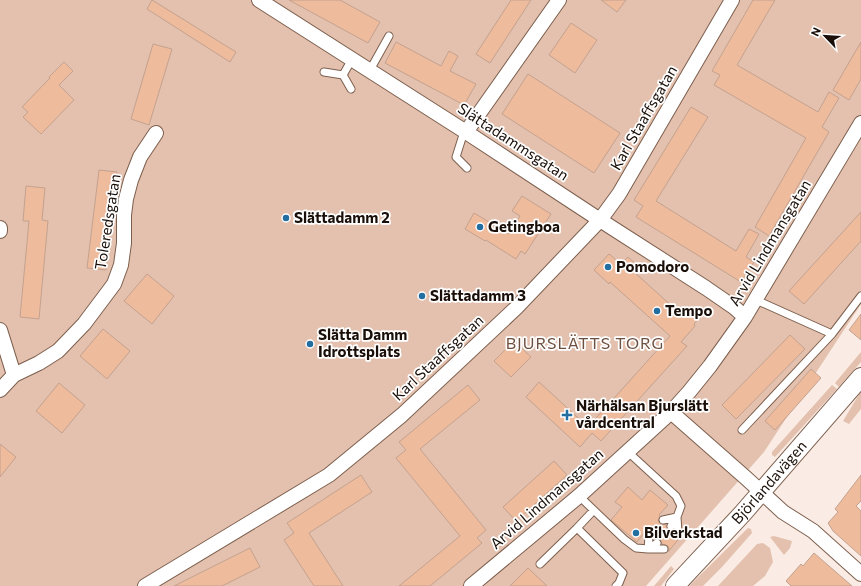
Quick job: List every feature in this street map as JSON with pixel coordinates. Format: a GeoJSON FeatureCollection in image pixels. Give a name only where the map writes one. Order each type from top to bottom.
{"type":"FeatureCollection","features":[{"type":"Feature","properties":{"kind":"street","name":"Slättadammsgatan"},"geometry":{"type":"LineString","coordinates":[[259,0],[370,70],[706,288],[735,308],[745,317]]}},
{"type":"Feature","properties":{"kind":"street"},"geometry":{"type":"LineString","coordinates":[[466,132],[559,0]]}},
{"type":"Feature","properties":{"kind":"street","name":"Karl Staaffsgatan"},"geometry":{"type":"LineString","coordinates":[[144,586],[329,475],[402,415],[516,308],[600,220],[619,194],[732,0]]}},
{"type":"Feature","properties":{"kind":"street","name":"Arvid Lindmansgatan"},"geometry":{"type":"LineString","coordinates":[[471,586],[579,496],[628,452],[671,412],[710,366],[756,300],[861,123]]}},
{"type":"Feature","properties":{"kind":"street","name":"Toleredsgatan"},"geometry":{"type":"LineString","coordinates":[[0,390],[14,375],[39,363],[58,351],[84,324],[114,284],[121,265],[124,243],[124,215],[131,180],[140,157],[156,133]]}},
{"type":"Feature","properties":{"kind":"street"},"geometry":{"type":"LineString","coordinates":[[0,330],[14,375]]}},
{"type":"Feature","properties":{"kind":"street","name":"Björlandavägen"},"geometry":{"type":"LineString","coordinates":[[675,586],[762,492],[861,377]]}},
{"type":"Feature","properties":{"kind":"street"},"geometry":{"type":"LineString","coordinates":[[671,412],[791,518],[813,530],[861,574]]}},
{"type":"Feature","properties":{"kind":"lane"},"geometry":{"type":"LineString","coordinates":[[370,70],[389,36]]}},
{"type":"Feature","properties":{"kind":"lane"},"geometry":{"type":"LineString","coordinates":[[343,75],[352,59]]}},
{"type":"Feature","properties":{"kind":"lane"},"geometry":{"type":"LineString","coordinates":[[324,72],[343,75]]}},
{"type":"Feature","properties":{"kind":"lane"},"geometry":{"type":"LineString","coordinates":[[343,75],[351,89]]}},
{"type":"Feature","properties":{"kind":"lane"},"geometry":{"type":"LineString","coordinates":[[466,132],[462,138],[456,156],[467,168]]}},
{"type":"Feature","properties":{"kind":"lane"},"geometry":{"type":"LineString","coordinates":[[742,430],[832,334],[861,296]]}},
{"type":"Feature","properties":{"kind":"lane"},"geometry":{"type":"LineString","coordinates":[[756,300],[832,334]]}},
{"type":"Feature","properties":{"kind":"lane"},"geometry":{"type":"LineString","coordinates":[[628,452],[676,496],[681,506],[677,517],[671,526]]}},
{"type":"Feature","properties":{"kind":"lane"},"geometry":{"type":"LineString","coordinates":[[579,496],[593,511],[636,548],[664,549]]}},
{"type":"Feature","properties":{"kind":"lane"},"geometry":{"type":"LineString","coordinates":[[540,564],[593,511]]}},
{"type":"Feature","properties":{"kind":"lane"},"geometry":{"type":"LineString","coordinates":[[663,520],[677,517]]}},
{"type":"Feature","properties":{"kind":"lane"},"geometry":{"type":"LineString","coordinates":[[677,517],[678,532]]}},
{"type":"Feature","properties":{"kind":"lane"},"geometry":{"type":"LineString","coordinates":[[577,528],[623,573],[619,583],[616,586]]}},
{"type":"Feature","properties":{"kind":"lane"},"geometry":{"type":"LineString","coordinates":[[648,549],[649,537]]}},
{"type":"Feature","properties":{"kind":"lane"},"geometry":{"type":"LineString","coordinates":[[648,549],[657,543]]}},
{"type":"Feature","properties":{"kind":"shaded area"},"geometry":{"type":"Polygon","coordinates":[[[0,0],[861,0],[861,304],[764,452],[646,586],[0,586],[0,0]]]}},
{"type":"Feature","properties":{"kind":"shaded area"},"geometry":{"type":"Polygon","coordinates":[[[861,352],[861,362],[839,387],[835,383],[861,352]]]}},
{"type":"Feature","properties":{"kind":"shaded area"},"geometry":{"type":"Polygon","coordinates":[[[832,385],[837,389],[775,457],[772,455],[772,452],[832,385]]]}},
{"type":"Feature","properties":{"kind":"shaded area"},"geometry":{"type":"Polygon","coordinates":[[[861,391],[861,409],[849,424],[843,421],[861,391]]]}},
{"type":"Feature","properties":{"kind":"shaded area"},"geometry":{"type":"Polygon","coordinates":[[[748,528],[751,529],[752,533],[703,586],[689,586],[748,528]]]}},
{"type":"Feature","properties":{"kind":"shaded area"},"geometry":{"type":"Polygon","coordinates":[[[774,536],[792,541],[790,548],[784,555],[770,537],[774,536]]]}},
{"type":"Feature","properties":{"kind":"shaded area"},"geometry":{"type":"Polygon","coordinates":[[[763,543],[770,548],[773,562],[765,576],[753,586],[718,586],[757,544],[763,543]]]}},
{"type":"Feature","properties":{"kind":"shaded area"},"geometry":{"type":"Polygon","coordinates":[[[671,566],[674,569],[661,586],[654,586],[671,566]]]}},
{"type":"Feature","properties":{"kind":"building"},"geometry":{"type":"Polygon","coordinates":[[[152,0],[236,52],[230,62],[147,9],[152,0]]]}},
{"type":"Feature","properties":{"kind":"building"},"geometry":{"type":"Polygon","coordinates":[[[289,0],[340,0],[380,22],[368,43],[289,0]]]}},
{"type":"Feature","properties":{"kind":"building"},"geometry":{"type":"Polygon","coordinates":[[[511,0],[531,0],[490,63],[476,54],[511,0]]]}},
{"type":"Feature","properties":{"kind":"building"},"geometry":{"type":"Polygon","coordinates":[[[601,0],[626,0],[617,12],[601,0]]]}},
{"type":"Feature","properties":{"kind":"building"},"geometry":{"type":"Polygon","coordinates":[[[753,0],[775,0],[737,65],[818,112],[829,92],[839,98],[822,127],[829,132],[769,236],[755,227],[806,138],[714,85],[720,75],[712,71],[753,0]]]}},
{"type":"Feature","properties":{"kind":"building"},"geometry":{"type":"Polygon","coordinates":[[[571,23],[597,40],[575,73],[549,55],[571,23]]]}},
{"type":"Feature","properties":{"kind":"building"},"geometry":{"type":"Polygon","coordinates":[[[396,42],[441,66],[449,51],[458,56],[450,71],[476,84],[464,105],[385,63],[396,42]]]}},
{"type":"Feature","properties":{"kind":"building"},"geometry":{"type":"Polygon","coordinates":[[[861,42],[861,79],[849,100],[833,90],[861,42]]]}},
{"type":"Feature","properties":{"kind":"building"},"geometry":{"type":"Polygon","coordinates":[[[153,44],[172,49],[149,125],[131,119],[153,44]]]}},
{"type":"Feature","properties":{"kind":"building"},"geometry":{"type":"Polygon","coordinates":[[[64,62],[73,71],[59,85],[74,100],[41,134],[23,117],[28,112],[22,107],[64,62]]]}},
{"type":"Feature","properties":{"kind":"building"},"geometry":{"type":"Polygon","coordinates":[[[528,74],[620,133],[594,173],[502,114],[528,74]]]}},
{"type":"Feature","properties":{"kind":"building"},"geometry":{"type":"Polygon","coordinates":[[[691,107],[708,117],[656,201],[736,251],[749,229],[759,234],[746,257],[754,262],[741,282],[636,217],[643,206],[634,200],[691,107]]]}},
{"type":"Feature","properties":{"kind":"building"},"geometry":{"type":"Polygon","coordinates":[[[99,170],[117,172],[106,270],[87,268],[99,170]]]}},
{"type":"Feature","properties":{"kind":"building"},"geometry":{"type":"Polygon","coordinates":[[[26,186],[45,188],[42,220],[48,221],[39,319],[20,317],[29,221],[23,221],[26,186]]]}},
{"type":"Feature","properties":{"kind":"building"},"geometry":{"type":"Polygon","coordinates":[[[522,196],[551,214],[525,254],[521,251],[516,259],[465,229],[474,213],[509,234],[520,216],[512,211],[522,196]]]}},
{"type":"Feature","properties":{"kind":"building"},"geometry":{"type":"Polygon","coordinates":[[[861,212],[861,241],[804,304],[789,291],[861,212]]]}},
{"type":"Feature","properties":{"kind":"building"},"geometry":{"type":"Polygon","coordinates":[[[609,254],[621,264],[628,257],[638,266],[633,271],[684,317],[690,310],[699,318],[694,324],[695,326],[681,342],[687,346],[601,441],[592,433],[580,447],[526,397],[539,382],[588,427],[670,336],[610,282],[609,284],[594,270],[609,254]]]}},
{"type":"Feature","properties":{"kind":"building"},"geometry":{"type":"Polygon","coordinates":[[[147,274],[174,296],[152,324],[124,301],[147,274]]]}},
{"type":"Feature","properties":{"kind":"building"},"geometry":{"type":"Polygon","coordinates":[[[861,314],[861,340],[849,330],[861,314]]]}},
{"type":"Feature","properties":{"kind":"building"},"geometry":{"type":"Polygon","coordinates":[[[103,329],[130,351],[107,379],[80,356],[103,329]]]}},
{"type":"Feature","properties":{"kind":"building"},"geometry":{"type":"Polygon","coordinates":[[[790,335],[805,349],[736,419],[722,405],[790,335]]]}},
{"type":"Feature","properties":{"kind":"building"},"geometry":{"type":"Polygon","coordinates":[[[514,341],[531,357],[511,377],[494,361],[514,341]]]}},
{"type":"Feature","properties":{"kind":"building"},"geometry":{"type":"Polygon","coordinates":[[[811,369],[821,378],[775,430],[765,421],[811,369]]]}},
{"type":"Feature","properties":{"kind":"building"},"geometry":{"type":"Polygon","coordinates":[[[59,383],[85,405],[62,433],[36,411],[59,383]]]}},
{"type":"Feature","properties":{"kind":"building"},"geometry":{"type":"Polygon","coordinates":[[[468,385],[480,400],[420,449],[486,530],[477,538],[482,543],[430,586],[399,586],[460,536],[396,458],[406,450],[399,442],[468,385]]]}},
{"type":"Feature","properties":{"kind":"building"},"geometry":{"type":"Polygon","coordinates":[[[0,444],[16,457],[0,477],[0,444]]]}},
{"type":"Feature","properties":{"kind":"building"},"geometry":{"type":"Polygon","coordinates":[[[554,461],[567,475],[516,521],[503,507],[554,461]]]}},
{"type":"Feature","properties":{"kind":"building"},"geometry":{"type":"Polygon","coordinates":[[[361,475],[372,492],[309,533],[343,586],[314,586],[284,540],[294,533],[287,523],[361,475]]]}},
{"type":"Feature","properties":{"kind":"building"},"geometry":{"type":"Polygon","coordinates":[[[861,475],[861,501],[856,506],[861,511],[861,556],[833,531],[828,523],[838,512],[835,509],[861,475]]]}},
{"type":"Feature","properties":{"kind":"building"},"geometry":{"type":"Polygon","coordinates":[[[628,487],[642,500],[650,490],[668,505],[659,515],[658,521],[661,525],[666,524],[667,529],[673,531],[675,536],[679,537],[682,535],[668,552],[668,546],[662,544],[659,538],[654,539],[654,535],[652,533],[644,533],[637,542],[611,520],[622,507],[615,502],[628,487]]]}},
{"type":"Feature","properties":{"kind":"building"},"geometry":{"type":"Polygon","coordinates":[[[250,548],[260,567],[222,586],[174,586],[250,548]]]}},
{"type":"Feature","properties":{"kind":"building"},"geometry":{"type":"Polygon","coordinates":[[[814,553],[852,586],[791,586],[786,581],[801,564],[803,566],[814,553]]]}},
{"type":"Feature","properties":{"kind":"building"},"geometry":{"type":"Polygon","coordinates":[[[528,568],[547,586],[510,586],[528,568]]]}},
{"type":"Feature","properties":{"kind":"place","name":"Slättadamm 2"},"geometry":{"type":"Point","coordinates":[286,218]}},
{"type":"Feature","properties":{"kind":"place","name":"Getingboa"},"geometry":{"type":"Point","coordinates":[480,227]}},
{"type":"Feature","properties":{"kind":"place","name":"Pomodoro"},"geometry":{"type":"Point","coordinates":[608,267]}},
{"type":"Feature","properties":{"kind":"place","name":"Slättadamm 3"},"geometry":{"type":"Point","coordinates":[422,296]}},
{"type":"Feature","properties":{"kind":"place","name":"Tempo"},"geometry":{"type":"Point","coordinates":[657,311]}},
{"type":"Feature","properties":{"kind":"place","name":"Slätta Damm Idrottsplats"},"geometry":{"type":"Point","coordinates":[310,344]}},
{"type":"Feature","properties":{"kind":"place","name":"Närhälsan Bjurslätt vårdcentral"},"geometry":{"type":"Point","coordinates":[567,415]}},
{"type":"Feature","properties":{"kind":"place","name":"Bilverkstad"},"geometry":{"type":"Point","coordinates":[636,533]}},
{"type":"Feature","properties":{"kind":"district","name":"BJURSLÄTTS TORG"},"geometry":{"type":"Point","coordinates":[585,343]}}]}
